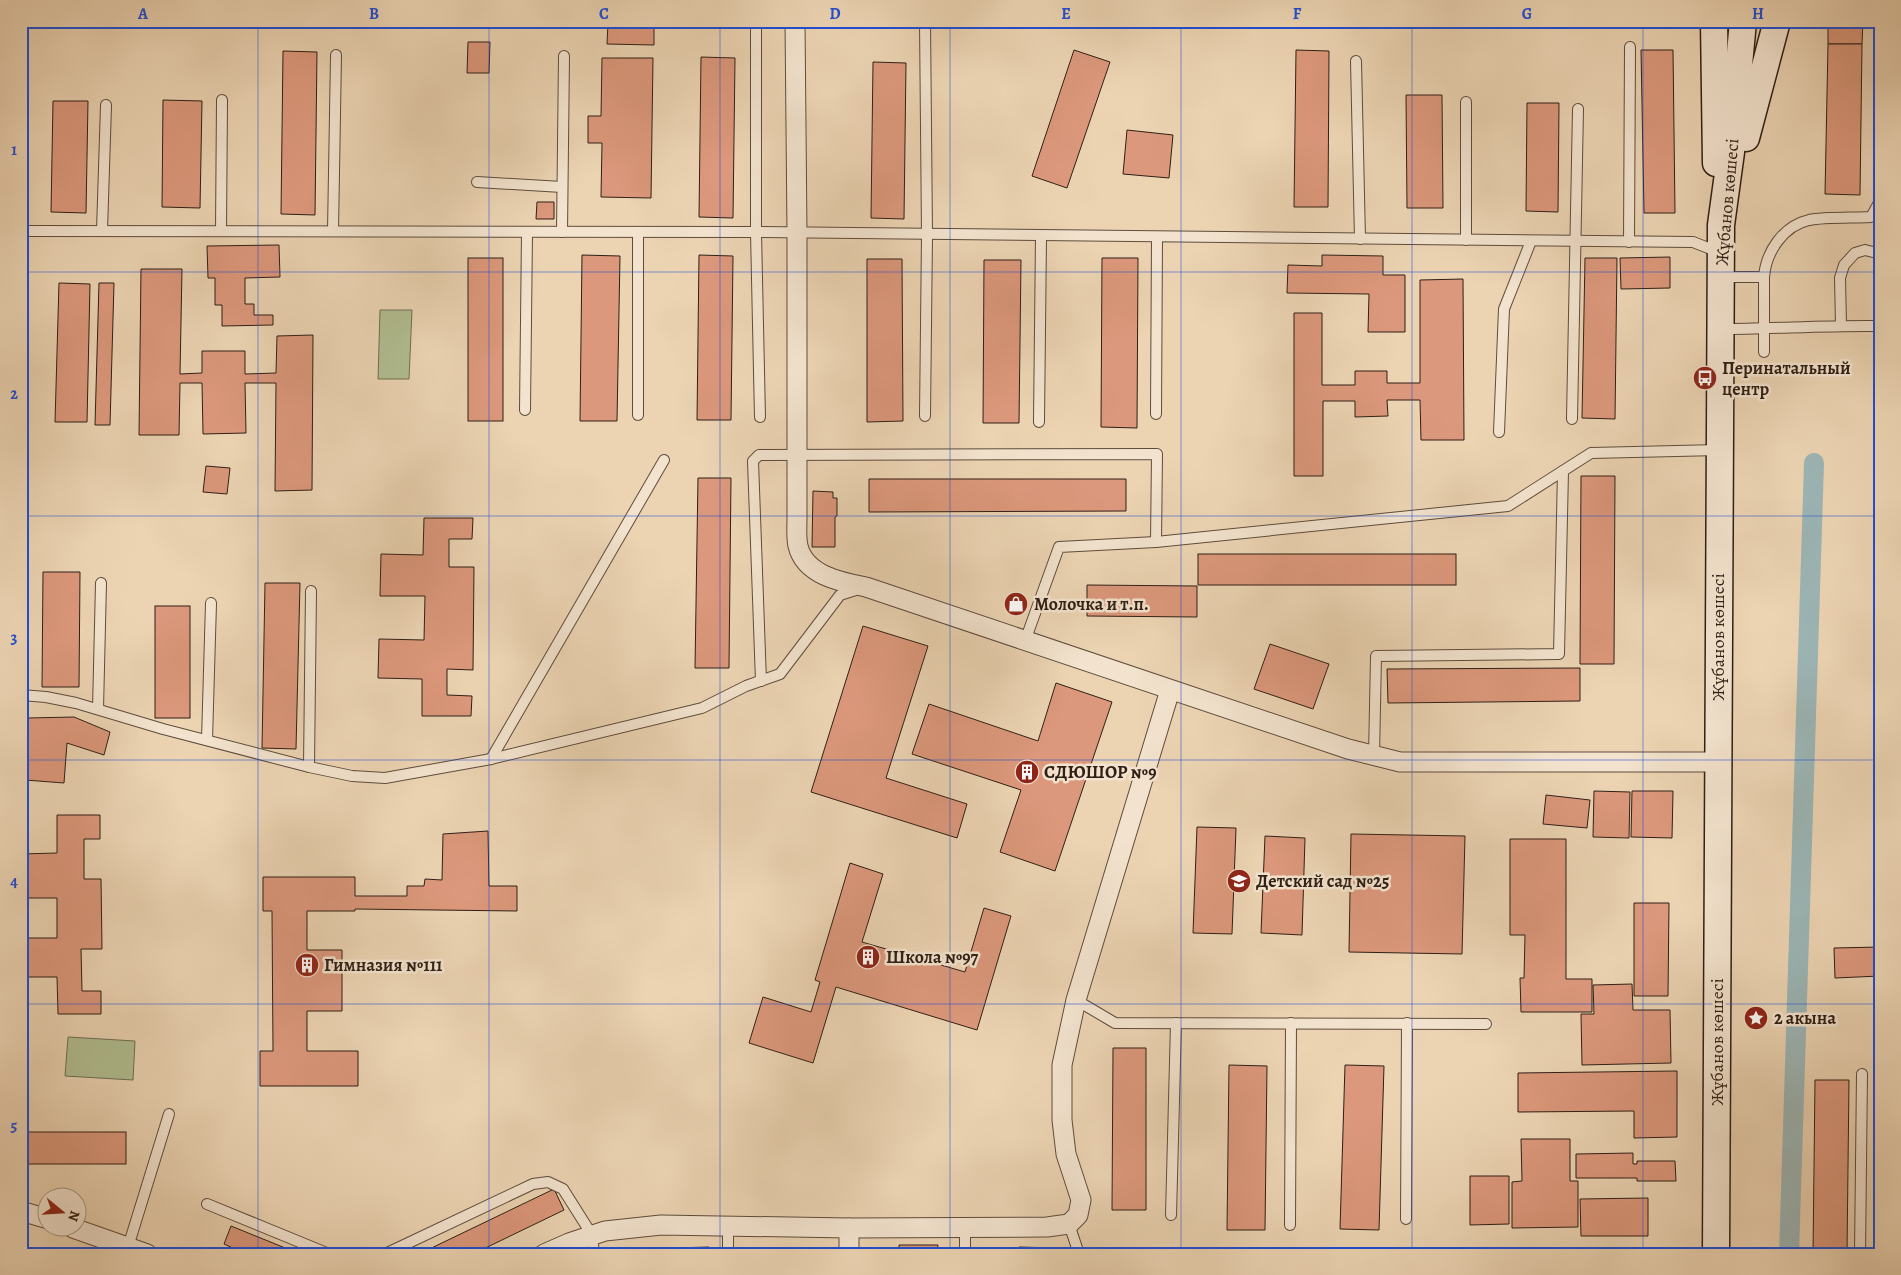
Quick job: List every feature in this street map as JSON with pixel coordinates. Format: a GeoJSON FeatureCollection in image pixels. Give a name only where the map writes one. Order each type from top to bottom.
{"type":"FeatureCollection","features":[{"type":"Feature","properties":{"kind":"main road"},"geometry":{"type":"LineString","coordinates":[[1714,21],[1716,156],[1721,225]]}},
{"type":"Feature","properties":{"kind":"main road","name":"Жұбанов көшесі"},"geometry":{"type":"LineString","coordinates":[[1716,1254],[1721,225],[1731,152],[1743,21]]}},
{"type":"Feature","properties":{"kind":"main road"},"geometry":{"type":"LineString","coordinates":[[1721,225],[1777,21]]}},
{"type":"Feature","properties":{"kind":"street"},"geometry":{"type":"LineString","coordinates":[[795,21],[798,545],[804,560],[820,573],[843,582],[866,586],[1348,749],[1400,762],[1718,762]]}},
{"type":"Feature","properties":{"kind":"street"},"geometry":{"type":"LineString","coordinates":[[544,1254],[569,1242],[593,1245],[605,1231],[661,1225],[849,1228],[1047,1227],[1069,1224],[1078,1215],[1081,1200],[1066,1154],[1062,1120],[1062,1065],[1076,1000],[1170,690]]}},
{"type":"Feature","properties":{"kind":"street"},"geometry":{"type":"LineString","coordinates":[[21,1211],[38,1216]]}},
{"type":"Feature","properties":{"kind":"street"},"geometry":{"type":"LineString","coordinates":[[849,1228],[849,1254]]}},
{"type":"Feature","properties":{"kind":"street"},"geometry":{"type":"LineString","coordinates":[[88,1236],[106,1246],[128,1247],[147,1254]]}},
{"type":"Feature","properties":{"kind":"lane"},"geometry":{"type":"LineString","coordinates":[[756,21],[756,232],[760,417]]}},
{"type":"Feature","properties":{"kind":"lane"},"geometry":{"type":"LineString","coordinates":[[925,21],[925,416]]}},
{"type":"Feature","properties":{"kind":"lane"},"geometry":{"type":"LineString","coordinates":[[1629,242],[1630,47]]}},
{"type":"Feature","properties":{"kind":"lane"},"geometry":{"type":"LineString","coordinates":[[333,231],[336,55]]}},
{"type":"Feature","properties":{"kind":"lane"},"geometry":{"type":"LineString","coordinates":[[562,232],[564,56]]}},
{"type":"Feature","properties":{"kind":"lane"},"geometry":{"type":"LineString","coordinates":[[1356,61],[1360,239]]}},
{"type":"Feature","properties":{"kind":"lane"},"geometry":{"type":"LineString","coordinates":[[221,231],[222,100]]}},
{"type":"Feature","properties":{"kind":"lane"},"geometry":{"type":"LineString","coordinates":[[1466,102],[1466,240]]}},
{"type":"Feature","properties":{"kind":"lane"},"geometry":{"type":"LineString","coordinates":[[102,231],[106,105]]}},
{"type":"Feature","properties":{"kind":"lane"},"geometry":{"type":"LineString","coordinates":[[1572,419],[1578,109]]}},
{"type":"Feature","properties":{"kind":"lane"},"geometry":{"type":"LineString","coordinates":[[477,182],[562,187]]}},
{"type":"Feature","properties":{"kind":"lane"},"geometry":{"type":"LineString","coordinates":[[1764,352],[1764,277],[1770,251],[1787,230],[1809,220],[1871,217],[1880,201]]}},
{"type":"Feature","properties":{"kind":"lane"},"geometry":{"type":"LineString","coordinates":[[21,231],[756,232],[797,234],[1693,242],[1721,265],[1764,277]]}},
{"type":"Feature","properties":{"kind":"lane"},"geometry":{"type":"LineString","coordinates":[[525,410],[527,232]]}},
{"type":"Feature","properties":{"kind":"lane"},"geometry":{"type":"LineString","coordinates":[[638,232],[638,415]]}},
{"type":"Feature","properties":{"kind":"lane"},"geometry":{"type":"LineString","coordinates":[[1039,422],[1041,236]]}},
{"type":"Feature","properties":{"kind":"lane"},"geometry":{"type":"LineString","coordinates":[[1156,414],[1157,237]]}},
{"type":"Feature","properties":{"kind":"lane"},"geometry":{"type":"LineString","coordinates":[[1498,432],[1504,309],[1531,241]]}},
{"type":"Feature","properties":{"kind":"lane"},"geometry":{"type":"LineString","coordinates":[[1841,325],[1840,278],[1844,265],[1855,253],[1865,250],[1877,253],[1880,258]]}},
{"type":"Feature","properties":{"kind":"lane"},"geometry":{"type":"LineString","coordinates":[[1720,329],[1841,325],[1880,326]]}},
{"type":"Feature","properties":{"kind":"lane"},"geometry":{"type":"LineString","coordinates":[[1026,641],[1059,547],[1156,542],[1508,506],[1591,453],[1719,450]]}},
{"type":"Feature","properties":{"kind":"lane"},"geometry":{"type":"LineString","coordinates":[[762,681],[753,461],[760,456],[797,454],[1157,454],[1156,542]]}},
{"type":"Feature","properties":{"kind":"lane"},"geometry":{"type":"LineString","coordinates":[[491,759],[664,460]]}},
{"type":"Feature","properties":{"kind":"lane"},"geometry":{"type":"LineString","coordinates":[[1374,756],[1376,656],[1559,654],[1563,471]]}},
{"type":"Feature","properties":{"kind":"lane"},"geometry":{"type":"LineString","coordinates":[[98,709],[101,583]]}},
{"type":"Feature","properties":{"kind":"lane"},"geometry":{"type":"LineString","coordinates":[[21,695],[46,697],[98,709],[309,767],[352,776],[385,778],[491,759],[702,708],[746,686],[780,674],[840,595],[866,586]]}},
{"type":"Feature","properties":{"kind":"lane"},"geometry":{"type":"LineString","coordinates":[[309,767],[312,591]]}},
{"type":"Feature","properties":{"kind":"lane"},"geometry":{"type":"LineString","coordinates":[[207,740],[211,603]]}},
{"type":"Feature","properties":{"kind":"lane"},"geometry":{"type":"LineString","coordinates":[[1076,1000],[1115,1023],[1486,1024]]}},
{"type":"Feature","properties":{"kind":"lane"},"geometry":{"type":"LineString","coordinates":[[1171,1215],[1176,1023]]}},
{"type":"Feature","properties":{"kind":"lane"},"geometry":{"type":"LineString","coordinates":[[1290,1225],[1291,1023]]}},
{"type":"Feature","properties":{"kind":"lane"},"geometry":{"type":"LineString","coordinates":[[1406,1219],[1407,1023]]}},
{"type":"Feature","properties":{"kind":"lane"},"geometry":{"type":"LineString","coordinates":[[1860,1254],[1862,1074]]}},
{"type":"Feature","properties":{"kind":"lane"},"geometry":{"type":"LineString","coordinates":[[128,1247],[169,1114]]}},
{"type":"Feature","properties":{"kind":"lane"},"geometry":{"type":"LineString","coordinates":[[385,1254],[532,1184],[548,1182],[563,1188],[593,1245]]}},
{"type":"Feature","properties":{"kind":"lane"},"geometry":{"type":"LineString","coordinates":[[206,1204],[329,1254]]}},
{"type":"Feature","properties":{"kind":"lane"},"geometry":{"type":"LineString","coordinates":[[1069,1224],[1079,1254]]}},
{"type":"Feature","properties":{"kind":"lane"},"geometry":{"type":"LineString","coordinates":[[728,1226],[728,1254]]}},
{"type":"Feature","properties":{"kind":"lane"},"geometry":{"type":"LineString","coordinates":[[965,1227],[965,1254]]}},
{"type":"Feature","properties":{"kind":"green space"},"geometry":{"type":"Polygon","coordinates":[[[380,310],[412,310],[409,379],[378,379],[380,310]]]}},
{"type":"Feature","properties":{"kind":"green space"},"geometry":{"type":"Polygon","coordinates":[[[68,1037],[135,1041],[133,1080],[65,1076],[68,1037]]]}},
{"type":"Feature","properties":{"kind":"building"},"geometry":{"type":"Polygon","coordinates":[[[1828,21],[1863,21],[1862,44],[1828,44],[1828,21]]]}},
{"type":"Feature","properties":{"kind":"building"},"geometry":{"type":"Polygon","coordinates":[[[608,23],[654,24],[654,45],[607,44],[608,23]]]}},
{"type":"Feature","properties":{"kind":"building"},"geometry":{"type":"Polygon","coordinates":[[[468,42],[490,42],[489,73],[467,73],[468,42]]]}},
{"type":"Feature","properties":{"kind":"building"},"geometry":{"type":"Polygon","coordinates":[[[1828,44],[1862,44],[1860,195],[1825,194],[1828,44]]]}},
{"type":"Feature","properties":{"kind":"building"},"geometry":{"type":"Polygon","coordinates":[[[1074,50],[1110,62],[1067,188],[1032,176],[1074,50]]]}},
{"type":"Feature","properties":{"kind":"building"},"geometry":{"type":"Polygon","coordinates":[[[1296,50],[1329,51],[1328,207],[1294,207],[1296,50]]]}},
{"type":"Feature","properties":{"kind":"building"},"geometry":{"type":"Polygon","coordinates":[[[1641,50],[1673,50],[1675,213],[1644,213],[1641,50]]]}},
{"type":"Feature","properties":{"kind":"building"},"geometry":{"type":"Polygon","coordinates":[[[283,51],[317,52],[315,215],[281,214],[283,51]]]}},
{"type":"Feature","properties":{"kind":"building"},"geometry":{"type":"Polygon","coordinates":[[[701,57],[735,58],[733,218],[699,217],[701,57]]]}},
{"type":"Feature","properties":{"kind":"building"},"geometry":{"type":"Polygon","coordinates":[[[602,58],[653,58],[651,198],[601,197],[602,143],[588,143],[588,116],[601,116],[602,58]]]}},
{"type":"Feature","properties":{"kind":"building"},"geometry":{"type":"Polygon","coordinates":[[[873,62],[906,63],[904,219],[871,218],[873,62]]]}},
{"type":"Feature","properties":{"kind":"building"},"geometry":{"type":"Polygon","coordinates":[[[1406,95],[1442,95],[1443,208],[1407,208],[1406,95]]]}},
{"type":"Feature","properties":{"kind":"building"},"geometry":{"type":"Polygon","coordinates":[[[163,100],[202,101],[200,208],[162,207],[163,100]]]}},
{"type":"Feature","properties":{"kind":"building"},"geometry":{"type":"Polygon","coordinates":[[[53,101],[88,101],[86,213],[51,212],[53,101]]]}},
{"type":"Feature","properties":{"kind":"building"},"geometry":{"type":"Polygon","coordinates":[[[1527,103],[1559,103],[1558,212],[1526,211],[1527,103]]]}},
{"type":"Feature","properties":{"kind":"building"},"geometry":{"type":"Polygon","coordinates":[[[1127,130],[1173,135],[1169,178],[1123,174],[1127,130]]]}},
{"type":"Feature","properties":{"kind":"building"},"geometry":{"type":"Polygon","coordinates":[[[537,202],[554,202],[554,219],[536,219],[537,202]]]}},
{"type":"Feature","properties":{"kind":"building"},"geometry":{"type":"Polygon","coordinates":[[[279,245],[280,277],[245,278],[245,304],[254,304],[254,315],[273,315],[273,325],[222,326],[222,305],[215,305],[215,278],[208,278],[207,246],[279,245]]]}},
{"type":"Feature","properties":{"kind":"building"},"geometry":{"type":"Polygon","coordinates":[[[582,255],[620,256],[617,421],[580,421],[582,255]]]}},
{"type":"Feature","properties":{"kind":"building"},"geometry":{"type":"Polygon","coordinates":[[[699,255],[733,256],[731,420],[697,420],[699,255]]]}},
{"type":"Feature","properties":{"kind":"building"},"geometry":{"type":"Polygon","coordinates":[[[1322,255],[1383,256],[1383,275],[1405,275],[1405,332],[1368,332],[1369,294],[1287,293],[1288,265],[1322,266],[1322,255]]]}},
{"type":"Feature","properties":{"kind":"building"},"geometry":{"type":"Polygon","coordinates":[[[1670,257],[1670,288],[1621,289],[1620,258],[1670,257]]]}},
{"type":"Feature","properties":{"kind":"building"},"geometry":{"type":"Polygon","coordinates":[[[468,258],[503,258],[503,421],[468,421],[468,258]]]}},
{"type":"Feature","properties":{"kind":"building"},"geometry":{"type":"Polygon","coordinates":[[[1102,258],[1138,258],[1137,428],[1101,427],[1102,258]]]}},
{"type":"Feature","properties":{"kind":"building"},"geometry":{"type":"Polygon","coordinates":[[[1585,258],[1617,258],[1615,419],[1582,418],[1585,258]]]}},
{"type":"Feature","properties":{"kind":"building"},"geometry":{"type":"Polygon","coordinates":[[[867,259],[902,259],[903,421],[867,422],[867,259]]]}},
{"type":"Feature","properties":{"kind":"building"},"geometry":{"type":"Polygon","coordinates":[[[984,260],[1021,260],[1019,423],[983,423],[984,260]]]}},
{"type":"Feature","properties":{"kind":"building"},"geometry":{"type":"Polygon","coordinates":[[[141,269],[182,269],[180,374],[202,373],[202,351],[245,351],[245,374],[276,373],[277,336],[313,335],[312,490],[275,491],[276,383],[245,383],[246,433],[203,434],[202,383],[180,383],[179,435],[139,435],[141,269]]]}},
{"type":"Feature","properties":{"kind":"building"},"geometry":{"type":"Polygon","coordinates":[[[1463,279],[1464,440],[1421,440],[1420,400],[1387,400],[1388,416],[1355,417],[1355,401],[1323,401],[1323,476],[1294,476],[1294,313],[1322,313],[1322,385],[1355,385],[1355,371],[1387,371],[1387,383],[1420,383],[1420,280],[1463,279]]]}},
{"type":"Feature","properties":{"kind":"building"},"geometry":{"type":"Polygon","coordinates":[[[59,283],[90,284],[87,422],[55,422],[59,283]]]}},
{"type":"Feature","properties":{"kind":"building"},"geometry":{"type":"Polygon","coordinates":[[[99,283],[114,283],[110,425],[95,425],[99,283]]]}},
{"type":"Feature","properties":{"kind":"building"},"geometry":{"type":"Polygon","coordinates":[[[206,466],[230,468],[227,494],[203,492],[206,466]]]}},
{"type":"Feature","properties":{"kind":"building"},"geometry":{"type":"Polygon","coordinates":[[[1581,476],[1615,476],[1614,664],[1580,664],[1581,476]]]}},
{"type":"Feature","properties":{"kind":"building"},"geometry":{"type":"Polygon","coordinates":[[[698,478],[731,478],[729,668],[695,668],[698,478]]]}},
{"type":"Feature","properties":{"kind":"building"},"geometry":{"type":"Polygon","coordinates":[[[869,479],[1126,479],[1126,511],[869,512],[869,479]]]}},
{"type":"Feature","properties":{"kind":"building"},"geometry":{"type":"Polygon","coordinates":[[[813,491],[833,492],[833,498],[837,498],[835,547],[812,547],[813,491]]]}},
{"type":"Feature","properties":{"kind":"building"},"geometry":{"type":"Polygon","coordinates":[[[424,518],[473,518],[472,539],[449,539],[449,567],[474,567],[473,670],[447,669],[447,695],[472,696],[471,716],[422,716],[422,679],[378,678],[379,639],[424,640],[425,596],[380,596],[381,554],[423,555],[424,518]]]}},
{"type":"Feature","properties":{"kind":"building"},"geometry":{"type":"Polygon","coordinates":[[[1198,554],[1456,554],[1456,585],[1198,585],[1198,554]]]}},
{"type":"Feature","properties":{"kind":"building"},"geometry":{"type":"Polygon","coordinates":[[[43,572],[80,572],[79,687],[42,687],[43,572]]]}},
{"type":"Feature","properties":{"kind":"building"},"geometry":{"type":"Polygon","coordinates":[[[265,583],[300,583],[296,749],[262,748],[265,583]]]}},
{"type":"Feature","properties":{"kind":"building"},"geometry":{"type":"Polygon","coordinates":[[[1087,585],[1197,586],[1197,617],[1087,616],[1087,585]]]}},
{"type":"Feature","properties":{"kind":"building"},"geometry":{"type":"Polygon","coordinates":[[[155,606],[190,606],[190,718],[155,718],[155,606]]]}},
{"type":"Feature","properties":{"kind":"building"},"geometry":{"type":"Polygon","coordinates":[[[863,626],[928,646],[886,778],[967,804],[957,838],[811,792],[863,626]]]}},
{"type":"Feature","properties":{"kind":"building"},"geometry":{"type":"Polygon","coordinates":[[[1270,644],[1329,664],[1313,709],[1254,689],[1270,644]]]}},
{"type":"Feature","properties":{"kind":"building"},"geometry":{"type":"Polygon","coordinates":[[[1580,668],[1580,701],[1388,703],[1387,669],[1580,668]]]}},
{"type":"Feature","properties":{"kind":"building","name":"СДЮШОР №9"},"geometry":{"type":"Polygon","coordinates":[[[1056,683],[1112,702],[1055,871],[1000,852],[1021,790],[912,754],[929,704],[1038,741],[1056,683]]]}},
{"type":"Feature","properties":{"kind":"building"},"geometry":{"type":"Polygon","coordinates":[[[74,717],[110,732],[104,755],[67,743],[64,783],[25,780],[28,718],[74,717]]]}},
{"type":"Feature","properties":{"kind":"building"},"geometry":{"type":"Polygon","coordinates":[[[1594,791],[1630,792],[1629,838],[1593,837],[1594,791]]]}},
{"type":"Feature","properties":{"kind":"building"},"geometry":{"type":"Polygon","coordinates":[[[1632,791],[1673,791],[1672,838],[1631,837],[1632,791]]]}},
{"type":"Feature","properties":{"kind":"building"},"geometry":{"type":"Polygon","coordinates":[[[1546,795],[1590,800],[1587,828],[1543,824],[1546,795]]]}},
{"type":"Feature","properties":{"kind":"building"},"geometry":{"type":"Polygon","coordinates":[[[57,815],[100,815],[100,839],[84,839],[84,879],[101,879],[102,949],[81,949],[82,991],[101,991],[101,1014],[58,1014],[57,977],[21,977],[21,938],[57,938],[57,898],[21,898],[21,854],[57,853],[57,815]]]}},
{"type":"Feature","properties":{"kind":"building"},"geometry":{"type":"Polygon","coordinates":[[[1197,827],[1236,828],[1232,934],[1193,933],[1197,827]]]}},
{"type":"Feature","properties":{"kind":"building","name":"Гимназия №111"},"geometry":{"type":"Polygon","coordinates":[[[488,831],[489,886],[517,886],[517,911],[355,909],[355,911],[307,911],[307,950],[342,950],[342,1011],[307,1011],[307,1051],[358,1051],[358,1086],[260,1086],[260,1051],[273,1051],[272,911],[263,911],[263,877],[355,877],[355,896],[407,896],[407,886],[424,886],[425,879],[442,880],[443,834],[488,831]]]}},
{"type":"Feature","properties":{"kind":"building"},"geometry":{"type":"Polygon","coordinates":[[[1351,834],[1465,836],[1462,954],[1349,952],[1351,834]]]}},
{"type":"Feature","properties":{"kind":"building"},"geometry":{"type":"Polygon","coordinates":[[[1265,836],[1305,838],[1302,935],[1261,933],[1265,836]]]}},
{"type":"Feature","properties":{"kind":"building"},"geometry":{"type":"Polygon","coordinates":[[[1510,839],[1566,839],[1566,979],[1592,979],[1592,1012],[1521,1012],[1520,978],[1524,978],[1525,935],[1510,935],[1510,839]]]}},
{"type":"Feature","properties":{"kind":"building","name":"Школа №97"},"geometry":{"type":"Polygon","coordinates":[[[850,863],[883,874],[862,942],[965,972],[984,908],[1011,916],[977,1030],[836,987],[813,1063],[749,1043],[763,997],[811,1012],[820,982],[815,980],[850,863]]]}},
{"type":"Feature","properties":{"kind":"building"},"geometry":{"type":"Polygon","coordinates":[[[1634,903],[1669,903],[1668,996],[1634,996],[1634,903]]]}},
{"type":"Feature","properties":{"kind":"building"},"geometry":{"type":"Polygon","coordinates":[[[1880,947],[1880,976],[1835,978],[1834,948],[1880,947]]]}},
{"type":"Feature","properties":{"kind":"building"},"geometry":{"type":"Polygon","coordinates":[[[1632,984],[1633,1010],[1670,1010],[1671,1063],[1582,1065],[1581,1014],[1594,1014],[1593,985],[1632,984]]]}},
{"type":"Feature","properties":{"kind":"building"},"geometry":{"type":"Polygon","coordinates":[[[1113,1048],[1146,1048],[1146,1210],[1112,1210],[1113,1048]]]}},
{"type":"Feature","properties":{"kind":"building"},"geometry":{"type":"Polygon","coordinates":[[[1229,1065],[1267,1066],[1265,1230],[1227,1230],[1229,1065]]]}},
{"type":"Feature","properties":{"kind":"building"},"geometry":{"type":"Polygon","coordinates":[[[1345,1065],[1384,1066],[1379,1230],[1340,1229],[1345,1065]]]}},
{"type":"Feature","properties":{"kind":"building"},"geometry":{"type":"Polygon","coordinates":[[[1677,1071],[1677,1137],[1634,1138],[1634,1111],[1518,1112],[1518,1073],[1677,1071]]]}},
{"type":"Feature","properties":{"kind":"building"},"geometry":{"type":"Polygon","coordinates":[[[1815,1080],[1849,1080],[1847,1254],[1813,1254],[1815,1080]]]}},
{"type":"Feature","properties":{"kind":"building"},"geometry":{"type":"Polygon","coordinates":[[[21,1132],[126,1132],[126,1164],[21,1164],[21,1132]]]}},
{"type":"Feature","properties":{"kind":"building"},"geometry":{"type":"Polygon","coordinates":[[[1521,1139],[1570,1139],[1570,1181],[1578,1181],[1578,1227],[1512,1228],[1512,1182],[1522,1181],[1521,1139]]]}},
{"type":"Feature","properties":{"kind":"building"},"geometry":{"type":"Polygon","coordinates":[[[1633,1153],[1633,1164],[1637,1164],[1637,1161],[1675,1161],[1676,1181],[1637,1181],[1637,1178],[1576,1178],[1576,1154],[1633,1153]]]}},
{"type":"Feature","properties":{"kind":"building"},"geometry":{"type":"Polygon","coordinates":[[[1470,1176],[1509,1176],[1509,1224],[1470,1225],[1470,1176]]]}},
{"type":"Feature","properties":{"kind":"building"},"geometry":{"type":"Polygon","coordinates":[[[554,1189],[564,1210],[473,1254],[419,1254],[554,1189]]]}},
{"type":"Feature","properties":{"kind":"building"},"geometry":{"type":"Polygon","coordinates":[[[1648,1198],[1648,1236],[1581,1236],[1580,1199],[1648,1198]]]}},
{"type":"Feature","properties":{"kind":"building"},"geometry":{"type":"Polygon","coordinates":[[[231,1226],[300,1254],[246,1254],[224,1244],[231,1226]]]}},
{"type":"Feature","properties":{"kind":"building"},"geometry":{"type":"Polygon","coordinates":[[[899,1245],[938,1245],[937,1254],[899,1254],[899,1245]]]}},
{"type":"Feature","properties":{"kind":"building"},"geometry":{"type":"Polygon","coordinates":[[[709,1247],[709,1254],[674,1254],[674,1248],[709,1247]]]}},
{"type":"Feature","properties":{"kind":"building"},"geometry":{"type":"Polygon","coordinates":[[[1019,1247],[1056,1248],[1056,1254],[1019,1254],[1019,1247]]]}},
{"type":"Feature","properties":{"kind":"building"},"geometry":{"type":"Polygon","coordinates":[[[788,1248],[821,1248],[821,1254],[788,1254],[788,1248]]]}},
{"type":"Feature","properties":{"kind":"waterway"},"geometry":{"type":"LineString","coordinates":[[1789,1254],[1814,463]]}},
{"type":"Feature","properties":{"kind":"place","name":"Перинатальный центр"},"geometry":{"type":"Point","coordinates":[1705,378]}},
{"type":"Feature","properties":{"kind":"place","name":"Молочка и т.п."},"geometry":{"type":"Point","coordinates":[1016,604]}},
{"type":"Feature","properties":{"kind":"place","name":"СДЮШОР №9"},"geometry":{"type":"Point","coordinates":[1027,772]}},
{"type":"Feature","properties":{"kind":"place","name":"Детский сад №25"},"geometry":{"type":"Point","coordinates":[1239,881]}},
{"type":"Feature","properties":{"kind":"place","name":"Школа №97"},"geometry":{"type":"Point","coordinates":[868,957]}},
{"type":"Feature","properties":{"kind":"place","name":"Гимназия №111"},"geometry":{"type":"Point","coordinates":[307,965]}},
{"type":"Feature","properties":{"kind":"place","name":"2 акына"},"geometry":{"type":"Point","coordinates":[1756,1018]}}]}
